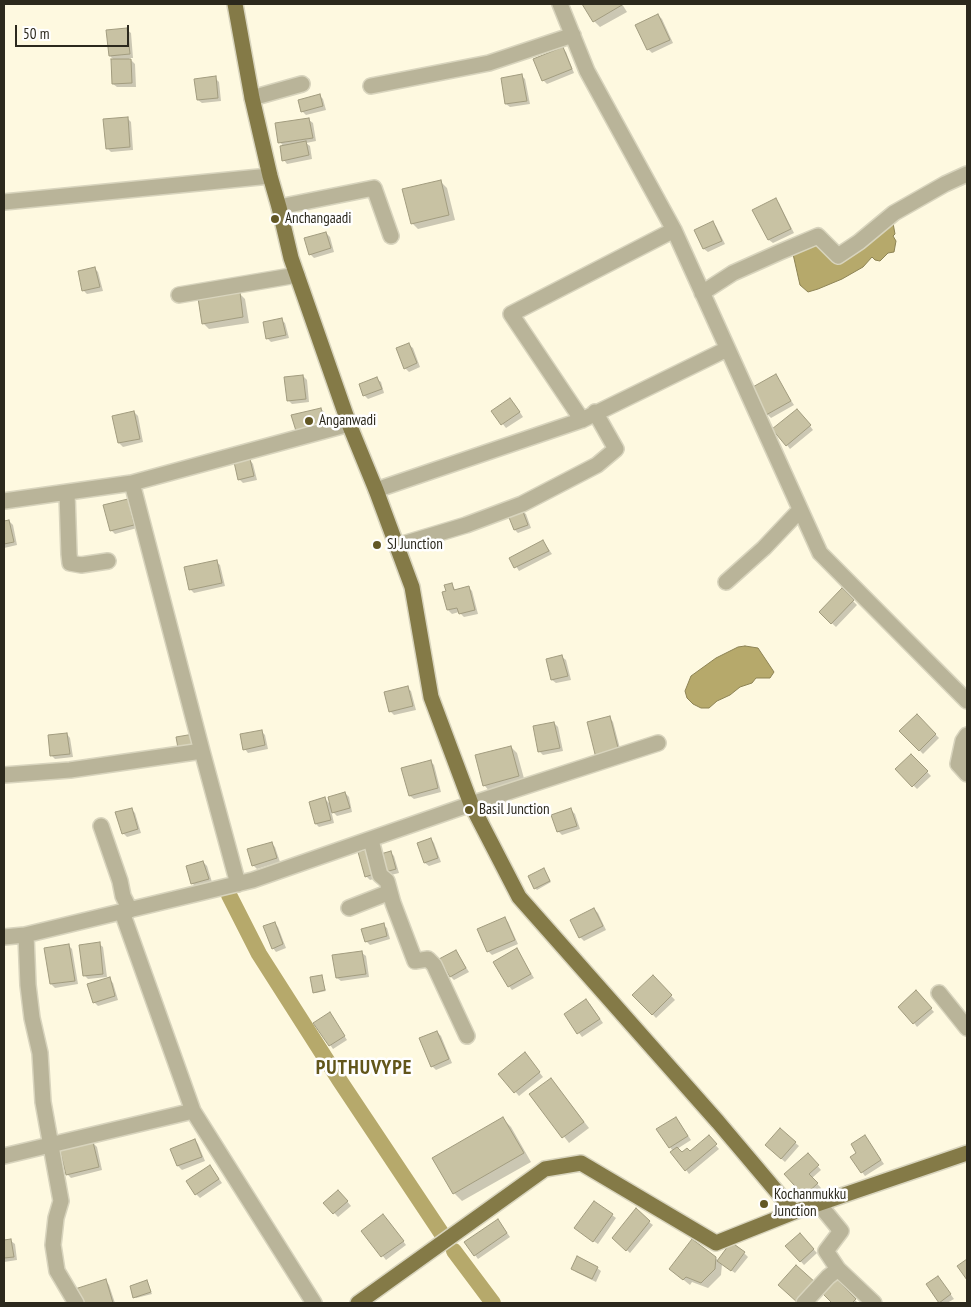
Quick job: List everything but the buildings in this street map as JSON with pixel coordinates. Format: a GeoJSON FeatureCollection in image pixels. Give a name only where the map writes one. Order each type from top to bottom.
{"type":"FeatureCollection","features":[{"type":"Feature","properties":{"kind":"main road"},"geometry":{"type":"LineString","coordinates":[[235,4],[252,98],[291,258],[350,424],[412,587],[432,697],[471,804],[519,897],[712,1115],[794,1212]]}},
{"type":"Feature","properties":{"kind":"main road"},"geometry":{"type":"LineString","coordinates":[[358,1303],[545,1169],[580,1163],[716,1243],[818,1203],[967,1153]]}},
{"type":"Feature","properties":{"kind":"street"},"geometry":{"type":"LineString","coordinates":[[560,4],[587,71],[674,230],[820,553],[967,700]]}},
{"type":"Feature","properties":{"kind":"street"},"geometry":{"type":"LineString","coordinates":[[371,86],[489,63],[573,35]]}},
{"type":"Feature","properties":{"kind":"street"},"geometry":{"type":"LineString","coordinates":[[252,98],[302,84]]}},
{"type":"Feature","properties":{"kind":"street"},"geometry":{"type":"LineString","coordinates":[[702,293],[733,274],[818,236],[838,256],[859,242],[894,213],[945,184],[967,174]]}},
{"type":"Feature","properties":{"kind":"street"},"geometry":{"type":"LineString","coordinates":[[4,202],[270,176]]}},
{"type":"Feature","properties":{"kind":"street"},"geometry":{"type":"LineString","coordinates":[[279,207],[374,188],[390,236]]}},
{"type":"Feature","properties":{"kind":"street"},"geometry":{"type":"LineString","coordinates":[[396,546],[466,525],[522,504],[597,466],[616,449],[588,416],[511,314],[674,230]]}},
{"type":"Feature","properties":{"kind":"street"},"geometry":{"type":"LineString","coordinates":[[179,295],[297,275]]}},
{"type":"Feature","properties":{"kind":"street"},"geometry":{"type":"LineString","coordinates":[[376,490],[588,416],[727,349]]}},
{"type":"Feature","properties":{"kind":"street"},"geometry":{"type":"LineString","coordinates":[[4,501],[132,483],[350,424]]}},
{"type":"Feature","properties":{"kind":"street"},"geometry":{"type":"LineString","coordinates":[[132,483],[238,884]]}},
{"type":"Feature","properties":{"kind":"street"},"geometry":{"type":"LineString","coordinates":[[67,493],[70,563],[81,565],[108,562]]}},
{"type":"Feature","properties":{"kind":"street"},"geometry":{"type":"LineString","coordinates":[[726,582],[758,554],[800,510]]}},
{"type":"Feature","properties":{"kind":"street"},"geometry":{"type":"LineString","coordinates":[[967,735],[963,741],[958,764],[967,774]]}},
{"type":"Feature","properties":{"kind":"street"},"geometry":{"type":"LineString","coordinates":[[4,937],[26,934],[238,884],[371,840],[471,804],[658,743]]}},
{"type":"Feature","properties":{"kind":"street"},"geometry":{"type":"LineString","coordinates":[[4,775],[70,770],[202,751]]}},
{"type":"Feature","properties":{"kind":"street"},"geometry":{"type":"LineString","coordinates":[[101,826],[126,911],[193,1111],[314,1303]]}},
{"type":"Feature","properties":{"kind":"street"},"geometry":{"type":"LineString","coordinates":[[371,840],[380,875],[387,881],[415,960],[428,959],[434,965],[467,1036]]}},
{"type":"Feature","properties":{"kind":"street"},"geometry":{"type":"LineString","coordinates":[[349,908],[390,892]]}},
{"type":"Feature","properties":{"kind":"street"},"geometry":{"type":"LineString","coordinates":[[26,934],[28,985],[32,1018],[40,1052],[43,1102],[61,1201],[56,1218],[53,1245],[57,1272],[76,1303]]}},
{"type":"Feature","properties":{"kind":"street"},"geometry":{"type":"LineString","coordinates":[[939,993],[967,1028]]}},
{"type":"Feature","properties":{"kind":"street"},"geometry":{"type":"LineString","coordinates":[[4,1156],[193,1111]]}},
{"type":"Feature","properties":{"kind":"street"},"geometry":{"type":"LineString","coordinates":[[818,1203],[841,1231],[826,1251],[838,1269],[874,1303]]}},
{"type":"Feature","properties":{"kind":"street"},"geometry":{"type":"LineString","coordinates":[[804,1303],[838,1269]]}},
{"type":"Feature","properties":{"kind":"shaded area"},"geometry":{"type":"Polygon","coordinates":[[[893,223],[895,234],[893,236],[896,241],[894,252],[888,253],[880,261],[872,257],[863,267],[842,279],[818,289],[808,292],[800,285],[793,254],[814,243],[830,253],[893,223]]]}},
{"type":"Feature","properties":{"kind":"shaded area"},"geometry":{"type":"Polygon","coordinates":[[[738,647],[758,648],[774,672],[770,678],[756,678],[752,683],[740,687],[709,708],[701,708],[687,698],[685,691],[691,676],[716,658],[738,647]]]}},
{"type":"Feature","properties":{"kind":"waterway"},"geometry":{"type":"LineString","coordinates":[[229,895],[259,954],[340,1081],[442,1234]]}},
{"type":"Feature","properties":{"kind":"waterway"},"geometry":{"type":"LineString","coordinates":[[454,1251],[493,1303]]}},
{"type":"Feature","properties":{"kind":"place","name":"Anchangaadi"},"geometry":{"type":"Point","coordinates":[275,219]}},
{"type":"Feature","properties":{"kind":"place","name":"Anganwadi"},"geometry":{"type":"Point","coordinates":[309,421]}},
{"type":"Feature","properties":{"kind":"place","name":"SJ Junction"},"geometry":{"type":"Point","coordinates":[377,545]}},
{"type":"Feature","properties":{"kind":"place","name":"Basil Junction"},"geometry":{"type":"Point","coordinates":[469,810]}},
{"type":"Feature","properties":{"kind":"place","name":"Kochanmukku Junction"},"geometry":{"type":"Point","coordinates":[764,1204]}},
{"type":"Feature","properties":{"kind":"district","name":"PUTHUVYPE"},"geometry":{"type":"Point","coordinates":[364,1068]}}]}
